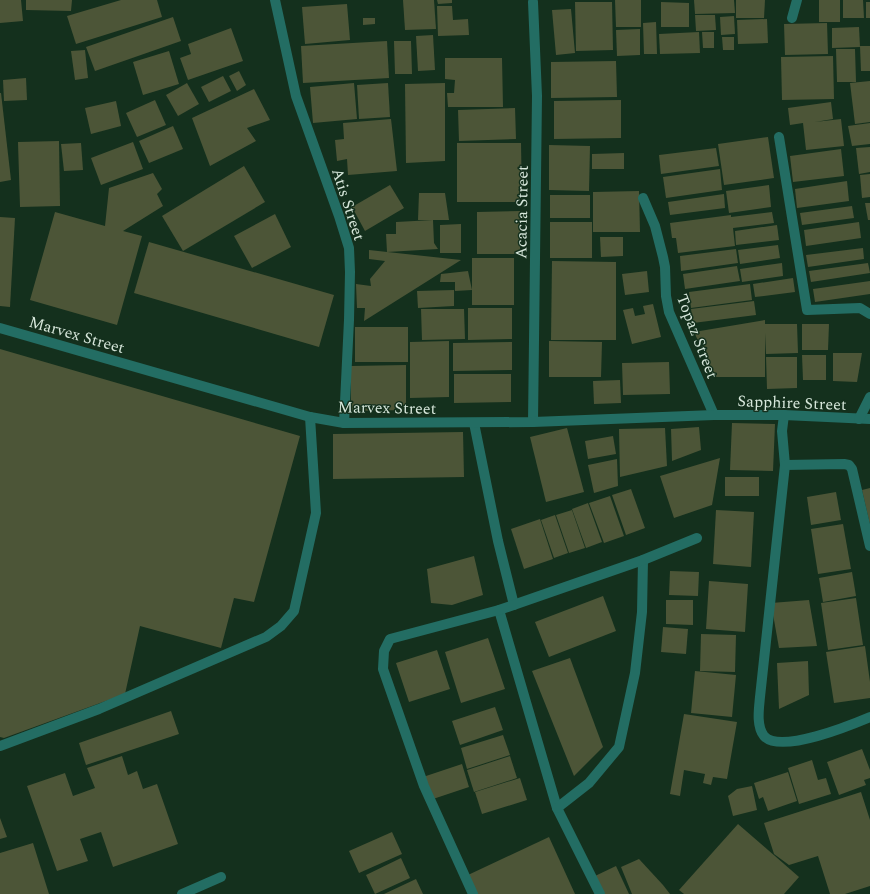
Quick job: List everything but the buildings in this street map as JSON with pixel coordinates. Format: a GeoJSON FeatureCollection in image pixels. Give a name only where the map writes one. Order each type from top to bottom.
{"type":"FeatureCollection","features":[{"type":"Feature","properties":{"kind":"street","name":"Atis Street"},"geometry":{"type":"LineString","coordinates":[[275,0],[296,96],[337,209],[349,248],[349,320],[344,423]]}},
{"type":"Feature","properties":{"kind":"street"},"geometry":{"type":"LineString","coordinates":[[792,18],[796,0]]}},
{"type":"Feature","properties":{"kind":"street","name":"Acacia Street"},"geometry":{"type":"LineString","coordinates":[[533,2],[538,96],[533,422]]}},
{"type":"Feature","properties":{"kind":"street"},"geometry":{"type":"LineString","coordinates":[[780,137],[807,310],[860,308],[870,314]]}},
{"type":"Feature","properties":{"kind":"street","name":"Topaz Street"},"geometry":{"type":"LineString","coordinates":[[643,198],[655,226],[663,257],[665,267],[666,296],[669,312],[714,415]]}},
{"type":"Feature","properties":{"kind":"street","name":"Marvex Street"},"geometry":{"type":"LineString","coordinates":[[0,328],[310,417],[344,423],[533,422],[714,415]]}},
{"type":"Feature","properties":{"kind":"street"},"geometry":{"type":"LineString","coordinates":[[859,419],[870,397]]}},
{"type":"Feature","properties":{"kind":"street","name":"Sapphire Street"},"geometry":{"type":"LineString","coordinates":[[714,415],[784,415],[870,419]]}},
{"type":"Feature","properties":{"kind":"street"},"geometry":{"type":"LineString","coordinates":[[784,415],[782,431],[785,464],[760,697],[759,722],[761,731],[770,740],[789,742],[831,732],[870,717]]}},
{"type":"Feature","properties":{"kind":"street"},"geometry":{"type":"LineString","coordinates":[[0,746],[99,709],[266,637],[282,626],[294,611],[316,513],[310,417]]}},
{"type":"Feature","properties":{"kind":"street"},"geometry":{"type":"LineString","coordinates":[[474,423],[498,541],[514,605]]}},
{"type":"Feature","properties":{"kind":"street"},"geometry":{"type":"LineString","coordinates":[[785,464],[849,465],[852,469],[870,546]]}},
{"type":"Feature","properties":{"kind":"street"},"geometry":{"type":"LineString","coordinates":[[473,894],[424,786],[383,669],[384,651],[390,639],[499,610],[643,560],[696,538]]}},
{"type":"Feature","properties":{"kind":"street"},"geometry":{"type":"LineString","coordinates":[[557,808],[589,783],[619,746],[635,673],[642,612],[643,560]]}},
{"type":"Feature","properties":{"kind":"street"},"geometry":{"type":"LineString","coordinates":[[499,610],[557,808],[600,894]]}},
{"type":"Feature","properties":{"kind":"street"},"geometry":{"type":"LineString","coordinates":[[182,894],[221,877]]}}]}
